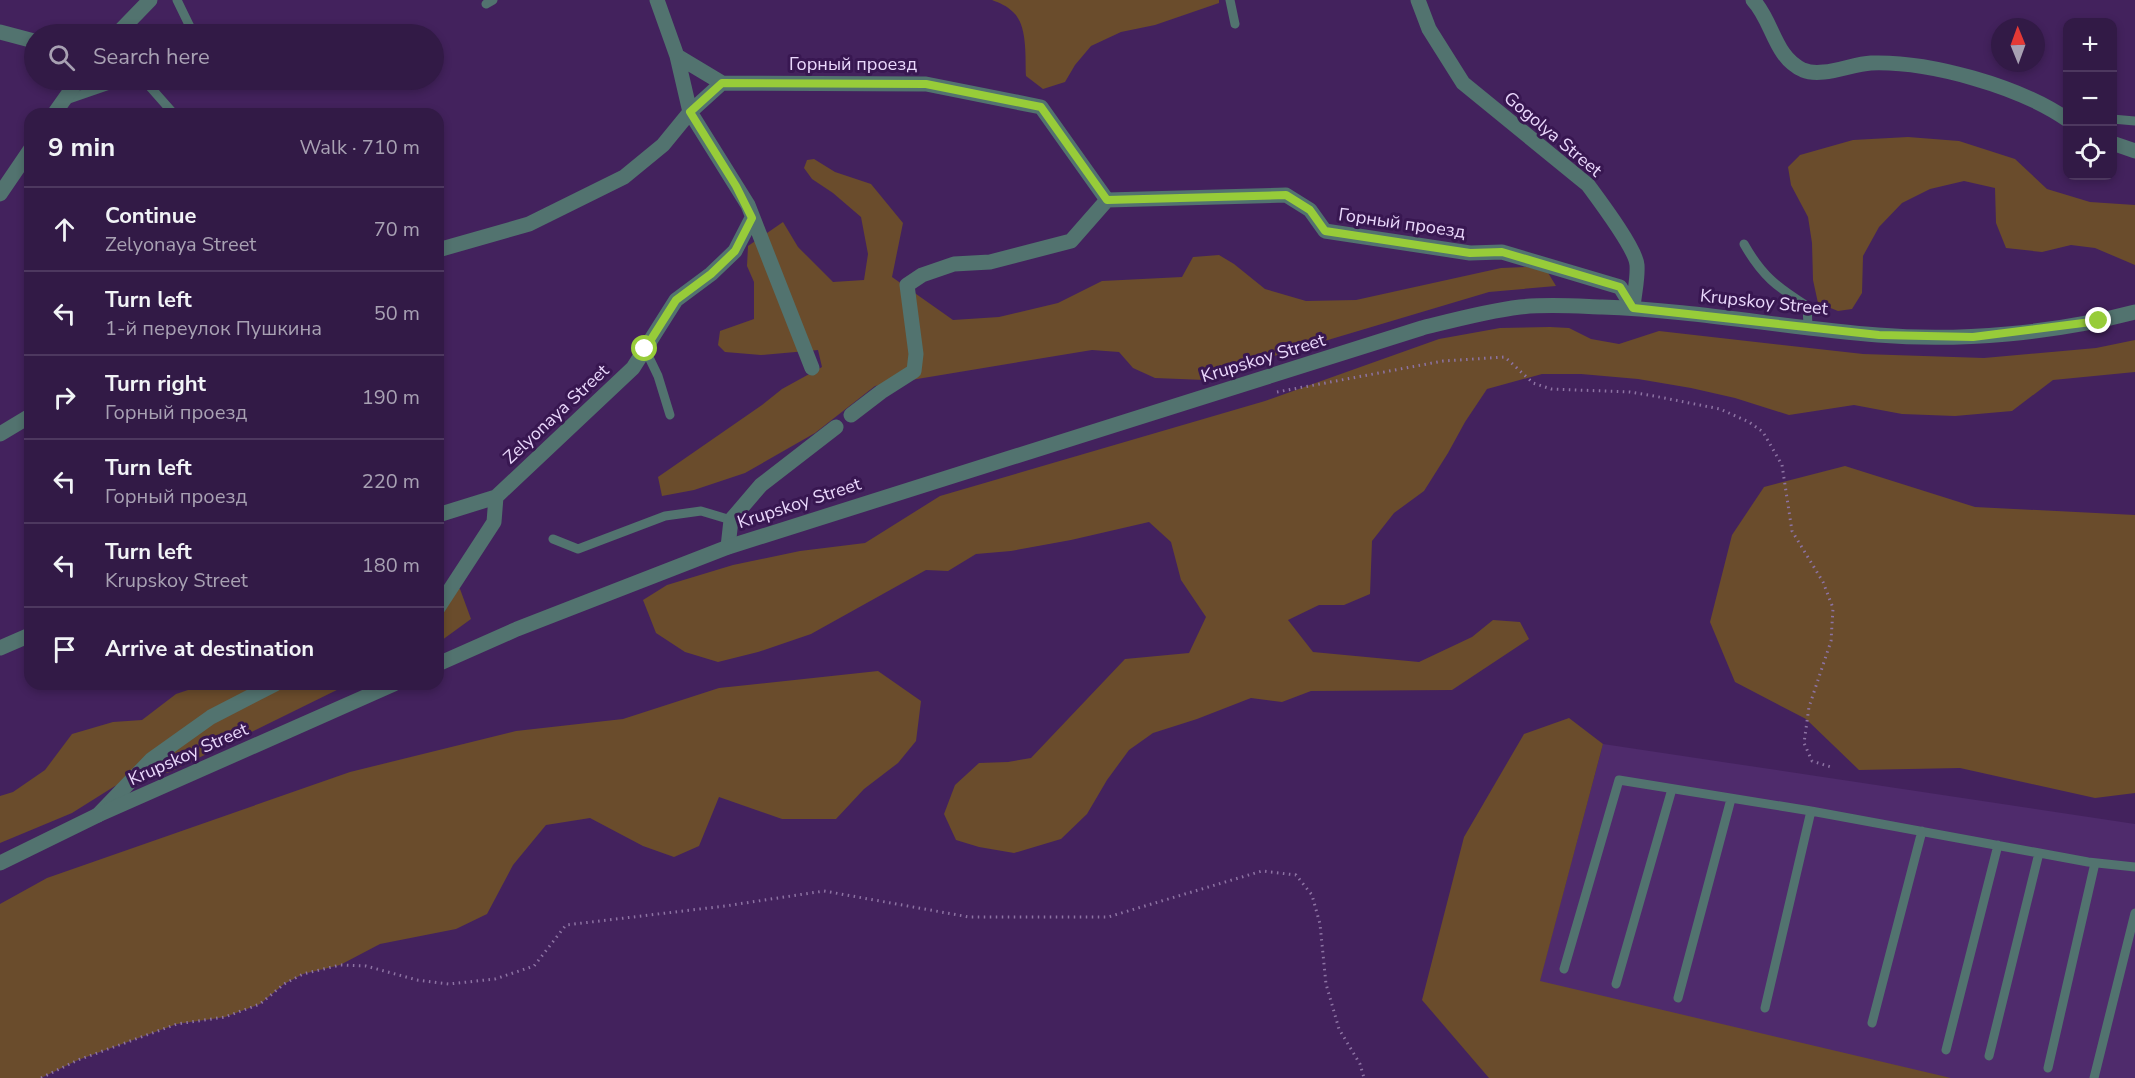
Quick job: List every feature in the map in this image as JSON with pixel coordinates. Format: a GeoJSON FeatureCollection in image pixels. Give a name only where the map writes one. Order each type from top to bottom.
{"type":"FeatureCollection","features":[{"type":"Feature","properties":{"kind":"street"},"geometry":{"type":"LineString","coordinates":[[127,24],[150,0]]}},
{"type":"Feature","properties":{"kind":"street"},"geometry":{"type":"LineString","coordinates":[[657,0],[677,56],[690,112],[736,186],[752,218],[812,368]]}},
{"type":"Feature","properties":{"kind":"street","name":"Gogolya Street"},"geometry":{"type":"LineString","coordinates":[[1418,0],[1428,29],[1462,83],[1588,185],[1598,199],[1630,248],[1637,263],[1633,308]]}},
{"type":"Feature","properties":{"kind":"street"},"geometry":{"type":"LineString","coordinates":[[1753,0],[1786,59],[1804,71],[1829,71],[1868,63],[1901,63],[1960,75],[1996,86],[2033,100],[2063,115]]}},
{"type":"Feature","properties":{"kind":"street"},"geometry":{"type":"LineString","coordinates":[[0,32],[24,38]]}},
{"type":"Feature","properties":{"kind":"street"},"geometry":{"type":"LineString","coordinates":[[444,248],[530,224],[624,177],[663,144],[690,112],[722,83],[677,56]]}},
{"type":"Feature","properties":{"kind":"street","name":"Горный проезд"},"geometry":{"type":"LineString","coordinates":[[722,83],[926,84],[1041,107],[1107,200],[1286,195],[1310,210],[1325,231],[1470,253],[1502,252],[1620,287],[1633,308]]}},
{"type":"Feature","properties":{"kind":"street"},"geometry":{"type":"LineString","coordinates":[[58,108],[70,90]]}},
{"type":"Feature","properties":{"kind":"street"},"geometry":{"type":"LineString","coordinates":[[2117,145],[2135,151]]}},
{"type":"Feature","properties":{"kind":"street"},"geometry":{"type":"LineString","coordinates":[[0,194],[24,159]]}},
{"type":"Feature","properties":{"kind":"street"},"geometry":{"type":"LineString","coordinates":[[851,416],[881,392],[914,371],[916,354],[907,285],[922,275],[954,264],[990,262],[1071,241],[1107,200]]}},
{"type":"Feature","properties":{"kind":"street","name":"Zelyonaya Street"},"geometry":{"type":"LineString","coordinates":[[444,513],[495,497],[633,368],[676,300],[711,274],[735,251],[752,218]]}},
{"type":"Feature","properties":{"kind":"street","name":"Krupskoy Street"},"geometry":{"type":"LineString","coordinates":[[444,661],[517,629],[728,547],[1422,328],[1472,316],[1521,307],[1633,308],[1879,335],[1973,337],[2099,321],[2135,312]]}},
{"type":"Feature","properties":{"kind":"street"},"geometry":{"type":"LineString","coordinates":[[0,434],[24,420]]}},
{"type":"Feature","properties":{"kind":"street"},"geometry":{"type":"LineString","coordinates":[[728,547],[731,520],[761,485],[836,427]]}},
{"type":"Feature","properties":{"kind":"street"},"geometry":{"type":"LineString","coordinates":[[444,599],[494,522],[495,497]]}},
{"type":"Feature","properties":{"kind":"street"},"geometry":{"type":"LineString","coordinates":[[0,648],[24,638]]}},
{"type":"Feature","properties":{"kind":"street"},"geometry":{"type":"LineString","coordinates":[[98,815],[152,759],[211,717],[263,690]]}},
{"type":"Feature","properties":{"kind":"street","name":"Krupskoy Street"},"geometry":{"type":"LineString","coordinates":[[0,863],[98,815],[380,690]]}},
{"type":"Feature","properties":{"kind":"lane"},"geometry":{"type":"LineString","coordinates":[[177,0],[189,24]]}},
{"type":"Feature","properties":{"kind":"lane"},"geometry":{"type":"LineString","coordinates":[[1230,0],[1235,24]]}},
{"type":"Feature","properties":{"kind":"lane"},"geometry":{"type":"LineString","coordinates":[[63,100],[94,90]]}},
{"type":"Feature","properties":{"kind":"lane"},"geometry":{"type":"LineString","coordinates":[[153,90],[169,108]]}},
{"type":"Feature","properties":{"kind":"lane"},"geometry":{"type":"LineString","coordinates":[[2117,119],[2135,121]]}},
{"type":"Feature","properties":{"kind":"lane"},"geometry":{"type":"LineString","coordinates":[[1744,244],[1753,261],[1776,286],[1807,306],[1808,326]]}},
{"type":"Feature","properties":{"kind":"lane"},"geometry":{"type":"LineString","coordinates":[[645,349],[658,376],[670,415]]}},
{"type":"Feature","properties":{"kind":"lane"},"geometry":{"type":"LineString","coordinates":[[553,539],[578,549],[665,516],[701,511],[731,520]]}},
{"type":"Feature","properties":{"kind":"lane"},"geometry":{"type":"LineString","coordinates":[[1564,969],[1619,780],[1811,811],[2095,863],[2135,867]]}},
{"type":"Feature","properties":{"kind":"lane"},"geometry":{"type":"LineString","coordinates":[[1616,984],[1672,789]]}},
{"type":"Feature","properties":{"kind":"lane"},"geometry":{"type":"LineString","coordinates":[[1678,998],[1731,799]]}},
{"type":"Feature","properties":{"kind":"lane"},"geometry":{"type":"LineString","coordinates":[[1765,1008],[1811,811]]}},
{"type":"Feature","properties":{"kind":"lane"},"geometry":{"type":"LineString","coordinates":[[1872,1023],[1922,831]]}},
{"type":"Feature","properties":{"kind":"lane"},"geometry":{"type":"LineString","coordinates":[[1946,1050],[1998,845]]}},
{"type":"Feature","properties":{"kind":"lane"},"geometry":{"type":"LineString","coordinates":[[1989,1056],[2039,853]]}},
{"type":"Feature","properties":{"kind":"lane"},"geometry":{"type":"LineString","coordinates":[[2048,1068],[2095,863]]}},
{"type":"Feature","properties":{"kind":"lane"},"geometry":{"type":"LineString","coordinates":[[2094,1078],[2135,913]]}},
{"type":"Feature","properties":{"kind":"path"},"geometry":{"type":"LineString","coordinates":[[1273,393],[1443,361],[1505,357],[1533,383],[1551,389],[1646,394],[1720,410],[1749,422],[1763,432],[1782,465],[1792,531],[1823,582],[1833,608],[1831,641],[1809,707],[1804,743],[1812,761],[1834,768]]}},
{"type":"Feature","properties":{"kind":"path"},"geometry":{"type":"LineString","coordinates":[[41,1078],[78,1060],[177,1024],[225,1017],[260,1004],[284,984],[303,974],[340,965],[366,966],[417,980],[449,984],[495,979],[534,966],[566,925],[824,891],[969,917],[1108,917],[1262,871],[1296,875],[1312,895],[1320,924],[1326,984],[1339,1029],[1360,1064],[1364,1078]]}},
{"type":"Feature","properties":{"kind":"shaded area"},"geometry":{"type":"Polygon","coordinates":[[[992,0],[1219,0],[1219,3],[1155,25],[1121,32],[1091,46],[1075,65],[1065,82],[1043,89],[1026,76],[1025,42],[1018,18],[1008,8],[992,0]]]}},
{"type":"Feature","properties":{"kind":"shaded area"},"geometry":{"type":"Polygon","coordinates":[[[1908,137],[1959,141],[2015,159],[2047,189],[2090,202],[2135,205],[2135,265],[2095,248],[2071,245],[2042,252],[2006,248],[1996,223],[1995,188],[1964,181],[1930,189],[1902,203],[1879,227],[1863,256],[1862,293],[1852,309],[1838,311],[1818,303],[1813,280],[1812,243],[1808,217],[1791,185],[1788,167],[1800,155],[1853,140],[1908,137]]]}},
{"type":"Feature","properties":{"kind":"shaded area"},"geometry":{"type":"Polygon","coordinates":[[[814,159],[835,172],[871,184],[903,223],[892,277],[953,320],[999,317],[1058,303],[1102,281],[1182,277],[1193,257],[1219,255],[1265,289],[1306,301],[1356,300],[1501,268],[1527,267],[1547,271],[1556,286],[1489,292],[1247,364],[1205,380],[1155,378],[1133,368],[1119,352],[1092,350],[875,386],[815,433],[745,473],[694,490],[662,496],[658,477],[782,389],[822,367],[818,350],[761,355],[725,352],[718,345],[720,331],[754,319],[754,282],[747,266],[748,246],[783,222],[798,247],[833,282],[864,280],[868,254],[861,217],[833,193],[812,179],[804,168],[807,160],[814,159]]]}},
{"type":"Feature","properties":{"kind":"shaded area"},"geometry":{"type":"Polygon","coordinates":[[[1500,328],[1569,328],[1591,339],[1619,344],[1659,331],[1863,354],[1984,358],[2096,348],[2135,340],[2135,372],[2053,380],[2012,411],[1955,416],[1902,414],[1854,405],[1789,415],[1735,398],[1691,388],[1638,379],[1581,374],[1542,374],[1487,389],[1424,491],[1394,513],[1372,541],[1370,594],[1344,605],[1319,605],[1288,620],[1313,652],[1419,662],[1472,637],[1493,620],[1520,622],[1529,639],[1452,690],[1311,691],[1282,702],[1251,698],[1153,733],[1129,750],[1107,780],[1087,814],[1061,839],[1014,853],[979,847],[956,840],[944,814],[955,785],[979,763],[1031,758],[1125,659],[1189,653],[1206,617],[1181,580],[1171,542],[1149,522],[1071,540],[1011,551],[976,554],[948,571],[926,570],[811,634],[758,652],[718,662],[685,652],[656,633],[643,600],[667,585],[733,565],[800,551],[865,543],[940,496],[1265,401],[1439,339],[1500,328]]]}},
{"type":"Feature","properties":{"kind":"shaded area"},"geometry":{"type":"Polygon","coordinates":[[[1845,466],[1975,507],[2135,515],[2135,793],[2095,798],[1960,768],[1859,770],[1806,719],[1735,682],[1710,622],[1732,535],[1764,487],[1845,466]]]}},
{"type":"Feature","properties":{"kind":"shaded area"},"geometry":{"type":"Polygon","coordinates":[[[444,585],[460,589],[471,619],[444,639],[444,585]]]}},
{"type":"Feature","properties":{"kind":"shaded area"},"geometry":{"type":"Polygon","coordinates":[[[878,671],[921,701],[916,741],[898,763],[864,789],[836,819],[782,819],[719,797],[699,846],[674,857],[643,846],[590,818],[546,825],[513,865],[487,914],[456,929],[380,944],[340,965],[303,974],[284,984],[260,1004],[225,1017],[177,1024],[78,1060],[41,1078],[0,1078],[0,904],[47,878],[350,772],[516,731],[623,719],[719,688],[878,671]]]}},
{"type":"Feature","properties":{"kind":"shaded area"},"geometry":{"type":"Polygon","coordinates":[[[188,690],[337,690],[170,772],[115,786],[72,813],[0,843],[0,796],[13,792],[45,770],[72,734],[113,722],[142,720],[176,694],[188,690]]]}},
{"type":"Feature","properties":{"kind":"shaded area"},"geometry":{"type":"Polygon","coordinates":[[[1569,718],[1603,744],[1540,981],[1951,1078],[1489,1078],[1422,1000],[1464,837],[1524,734],[1569,718]]]}},
{"type":"Feature","properties":{"kind":"shaded area"},"geometry":{"type":"Polygon","coordinates":[[[1603,744],[2135,824],[2135,1078],[1949,1078],[1539,983],[1603,744]]]}},
{"type":"Feature","properties":{"kind":"route"},"geometry":{"type":"LineString","coordinates":[[645,349],[676,300],[711,274],[735,251],[752,218],[736,186],[690,112],[722,83],[926,84],[1041,107],[1107,200],[1286,195],[1310,210],[1325,231],[1470,253],[1502,252],[1620,287],[1633,308],[1879,335],[1973,337],[2099,321]]}}]}
